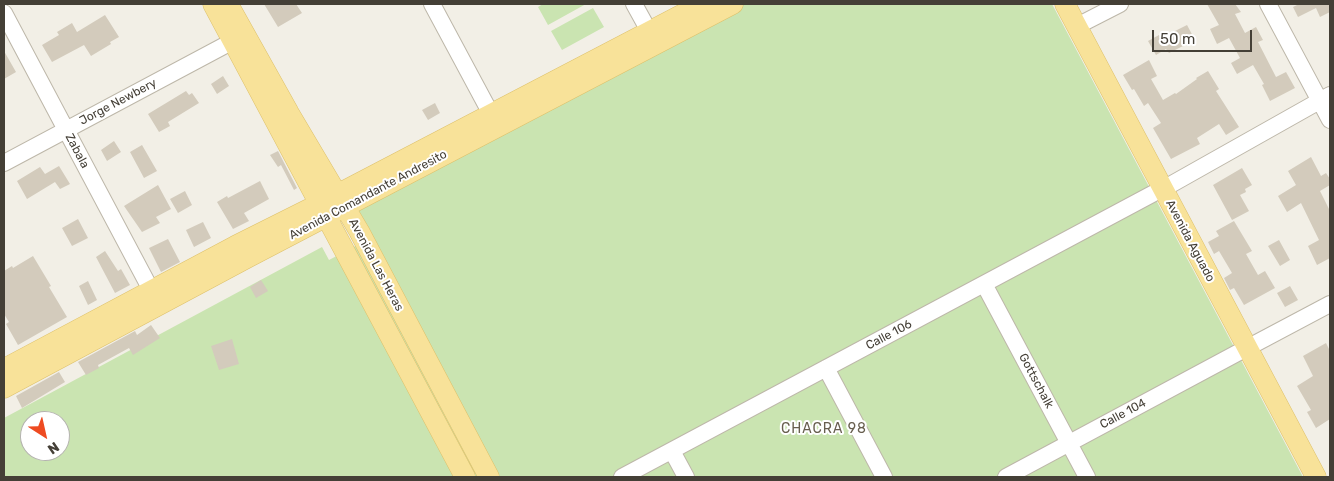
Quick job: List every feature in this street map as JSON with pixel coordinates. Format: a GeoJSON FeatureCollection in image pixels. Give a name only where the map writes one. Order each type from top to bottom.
{"type":"FeatureCollection","features":[{"type":"Feature","properties":{"kind":"main road","name":"Avenida Las Heras"},"geometry":{"type":"LineString","coordinates":[[213,4],[233,41],[332,205],[364,240],[489,477]]}},
{"type":"Feature","properties":{"kind":"main road","name":"Avenida Las Heras"},"geometry":{"type":"LineString","coordinates":[[228,4],[288,113],[465,477]]}},
{"type":"Feature","properties":{"kind":"main road","name":"Avenida Comandante Andresito"},"geometry":{"type":"LineString","coordinates":[[4,369],[151,290],[332,205],[653,38],[702,4]]}},
{"type":"Feature","properties":{"kind":"main road","name":"Avenida Comandante Andresito"},"geometry":{"type":"LineString","coordinates":[[4,388],[491,114],[653,38],[733,4]]}},
{"type":"Feature","properties":{"kind":"main road","name":"Avenida Aguado"},"geometry":{"type":"LineString","coordinates":[[1056,4],[1160,190]]}},
{"type":"Feature","properties":{"kind":"main road","name":"Avenida Aguado"},"geometry":{"type":"LineString","coordinates":[[1065,4],[1244,350],[1306,477]]}},
{"type":"Feature","properties":{"kind":"main road","name":"Avenida Aguado"},"geometry":{"type":"LineString","coordinates":[[1244,350],[1316,477]]}},
{"type":"Feature","properties":{"kind":"street"},"geometry":{"type":"LineString","coordinates":[[432,4],[491,114]]}},
{"type":"Feature","properties":{"kind":"street"},"geometry":{"type":"LineString","coordinates":[[634,4],[653,38]]}},
{"type":"Feature","properties":{"kind":"street"},"geometry":{"type":"LineString","coordinates":[[1077,26],[1120,4]]}},
{"type":"Feature","properties":{"kind":"street"},"geometry":{"type":"LineString","coordinates":[[1268,4],[1325,97],[1330,120]]}},
{"type":"Feature","properties":{"kind":"street","name":"Zabala"},"geometry":{"type":"LineString","coordinates":[[4,13],[151,290]]}},
{"type":"Feature","properties":{"kind":"street","name":"Jorge Newbery"},"geometry":{"type":"LineString","coordinates":[[4,162],[233,41]]}},
{"type":"Feature","properties":{"kind":"street","name":"Calle 106"},"geometry":{"type":"LineString","coordinates":[[622,477],[1160,190],[1325,97]]}},
{"type":"Feature","properties":{"kind":"street","name":"Gottschalk"},"geometry":{"type":"LineString","coordinates":[[984,284],[1087,477]]}},
{"type":"Feature","properties":{"kind":"street","name":"Calle 104"},"geometry":{"type":"LineString","coordinates":[[1006,477],[1330,304]]}},
{"type":"Feature","properties":{"kind":"street"},"geometry":{"type":"LineString","coordinates":[[826,368],[884,477]]}},
{"type":"Feature","properties":{"kind":"street"},"geometry":{"type":"LineString","coordinates":[[672,451],[686,477]]}},
{"type":"Feature","properties":{"kind":"green space"},"geometry":{"type":"Polygon","coordinates":[[[543,4],[586,4],[548,25],[538,7],[543,4]]]}},
{"type":"Feature","properties":{"kind":"green space"},"geometry":{"type":"Polygon","coordinates":[[[744,4],[1052,4],[1303,477],[4,477],[4,418],[322,247],[329,260],[363,242],[347,212],[744,4]]]}},
{"type":"Feature","properties":{"kind":"green space"},"geometry":{"type":"Polygon","coordinates":[[[593,8],[604,27],[562,50],[551,31],[593,8]]]}},
{"type":"Feature","properties":{"kind":"building"},"geometry":{"type":"Polygon","coordinates":[[[264,4],[296,4],[302,13],[278,27],[264,4]]]}},
{"type":"Feature","properties":{"kind":"building"},"geometry":{"type":"Polygon","coordinates":[[[1207,4],[1235,4],[1241,12],[1235,14],[1245,33],[1256,27],[1263,40],[1258,42],[1276,77],[1286,72],[1295,88],[1270,101],[1262,85],[1264,84],[1253,65],[1237,74],[1231,63],[1240,58],[1229,38],[1217,44],[1210,29],[1219,25],[1207,4]]]}},
{"type":"Feature","properties":{"kind":"building"},"geometry":{"type":"Polygon","coordinates":[[[1299,4],[1330,4],[1330,12],[1320,17],[1316,8],[1298,17],[1293,7],[1299,4]]]}},
{"type":"Feature","properties":{"kind":"building"},"geometry":{"type":"Polygon","coordinates":[[[105,15],[119,37],[91,56],[84,45],[52,62],[42,45],[59,35],[57,32],[72,23],[77,32],[105,15]]]}},
{"type":"Feature","properties":{"kind":"building"},"geometry":{"type":"Polygon","coordinates":[[[1187,25],[1195,40],[1169,53],[1166,49],[1156,55],[1148,41],[1159,35],[1161,38],[1187,25]]]}},
{"type":"Feature","properties":{"kind":"building"},"geometry":{"type":"Polygon","coordinates":[[[4,51],[16,72],[4,79],[4,51]]]}},
{"type":"Feature","properties":{"kind":"building"},"geometry":{"type":"Polygon","coordinates":[[[1149,60],[1157,76],[1151,79],[1163,100],[1176,94],[1208,71],[1219,89],[1216,91],[1239,127],[1226,135],[1219,124],[1197,138],[1200,144],[1171,159],[1153,128],[1161,123],[1148,103],[1144,106],[1123,75],[1149,60]]]}},
{"type":"Feature","properties":{"kind":"building"},"geometry":{"type":"Polygon","coordinates":[[[223,76],[229,86],[217,94],[211,84],[223,76]]]}},
{"type":"Feature","properties":{"kind":"building"},"geometry":{"type":"Polygon","coordinates":[[[186,91],[189,95],[192,93],[199,103],[168,122],[170,126],[159,132],[148,114],[186,91]]]}},
{"type":"Feature","properties":{"kind":"building"},"geometry":{"type":"Polygon","coordinates":[[[435,103],[440,113],[428,120],[422,110],[435,103]]]}},
{"type":"Feature","properties":{"kind":"building"},"geometry":{"type":"Polygon","coordinates":[[[114,141],[121,152],[107,161],[101,150],[114,141]]]}},
{"type":"Feature","properties":{"kind":"building"},"geometry":{"type":"Polygon","coordinates":[[[142,145],[157,171],[144,178],[130,152],[142,145]]]}},
{"type":"Feature","properties":{"kind":"building"},"geometry":{"type":"Polygon","coordinates":[[[278,151],[297,188],[294,190],[281,165],[278,167],[270,155],[278,151]]]}},
{"type":"Feature","properties":{"kind":"building"},"geometry":{"type":"Polygon","coordinates":[[[1311,157],[1321,176],[1326,173],[1330,179],[1330,185],[1320,191],[1330,211],[1330,258],[1317,265],[1308,246],[1319,240],[1301,203],[1287,212],[1278,196],[1296,185],[1288,171],[1311,157]]]}},
{"type":"Feature","properties":{"kind":"building"},"geometry":{"type":"Polygon","coordinates":[[[59,166],[70,184],[60,189],[55,182],[27,199],[17,181],[40,167],[45,174],[59,166]]]}},
{"type":"Feature","properties":{"kind":"building"},"geometry":{"type":"Polygon","coordinates":[[[1242,168],[1252,185],[1245,189],[1246,192],[1240,195],[1249,211],[1232,220],[1213,185],[1242,168]]]}},
{"type":"Feature","properties":{"kind":"building"},"geometry":{"type":"Polygon","coordinates":[[[260,181],[269,199],[244,213],[249,221],[233,229],[217,202],[260,181]]]}},
{"type":"Feature","properties":{"kind":"building"},"geometry":{"type":"Polygon","coordinates":[[[158,185],[171,209],[156,217],[160,223],[142,232],[124,206],[158,185]]]}},
{"type":"Feature","properties":{"kind":"building"},"geometry":{"type":"Polygon","coordinates":[[[185,191],[192,205],[178,213],[170,199],[185,191]]]}},
{"type":"Feature","properties":{"kind":"building"},"geometry":{"type":"Polygon","coordinates":[[[78,219],[88,238],[72,246],[62,228],[78,219]]]}},
{"type":"Feature","properties":{"kind":"building"},"geometry":{"type":"Polygon","coordinates":[[[1234,221],[1252,251],[1246,254],[1258,275],[1265,271],[1275,288],[1244,305],[1234,288],[1230,290],[1224,278],[1232,273],[1219,251],[1214,254],[1208,242],[1219,236],[1216,231],[1234,221]]]}},
{"type":"Feature","properties":{"kind":"building"},"geometry":{"type":"Polygon","coordinates":[[[203,222],[211,238],[194,247],[186,230],[203,222]]]}},
{"type":"Feature","properties":{"kind":"building"},"geometry":{"type":"Polygon","coordinates":[[[168,239],[180,262],[161,272],[149,248],[168,239]]]}},
{"type":"Feature","properties":{"kind":"building"},"geometry":{"type":"Polygon","coordinates":[[[1279,240],[1290,260],[1280,266],[1268,246],[1279,240]]]}},
{"type":"Feature","properties":{"kind":"building"},"geometry":{"type":"Polygon","coordinates":[[[105,251],[118,271],[121,269],[130,285],[115,293],[96,257],[105,251]]]}},
{"type":"Feature","properties":{"kind":"building"},"geometry":{"type":"Polygon","coordinates":[[[33,256],[67,317],[18,345],[6,324],[9,322],[4,314],[4,271],[33,256]]]}},
{"type":"Feature","properties":{"kind":"building"},"geometry":{"type":"Polygon","coordinates":[[[261,280],[268,291],[256,298],[250,287],[261,280]]]}},
{"type":"Feature","properties":{"kind":"building"},"geometry":{"type":"Polygon","coordinates":[[[88,281],[97,300],[88,305],[79,286],[88,281]]]}},
{"type":"Feature","properties":{"kind":"building"},"geometry":{"type":"Polygon","coordinates":[[[1290,286],[1298,300],[1285,307],[1277,293],[1290,286]]]}},
{"type":"Feature","properties":{"kind":"building"},"geometry":{"type":"Polygon","coordinates":[[[151,325],[160,338],[133,355],[129,348],[98,365],[99,368],[86,375],[78,362],[135,331],[137,335],[151,325]]]}},
{"type":"Feature","properties":{"kind":"building"},"geometry":{"type":"Polygon","coordinates":[[[232,339],[239,364],[219,370],[211,346],[232,339]]]}},
{"type":"Feature","properties":{"kind":"building"},"geometry":{"type":"Polygon","coordinates":[[[1326,343],[1330,351],[1330,419],[1316,428],[1307,412],[1311,410],[1297,386],[1313,376],[1303,356],[1326,343]]]}},
{"type":"Feature","properties":{"kind":"building"},"geometry":{"type":"Polygon","coordinates":[[[59,372],[65,382],[22,408],[16,396],[59,372]]]}},
{"type":"Feature","properties":{"kind":"district","name":"CHACRA 98"},"geometry":{"type":"Point","coordinates":[824,429]}}]}
